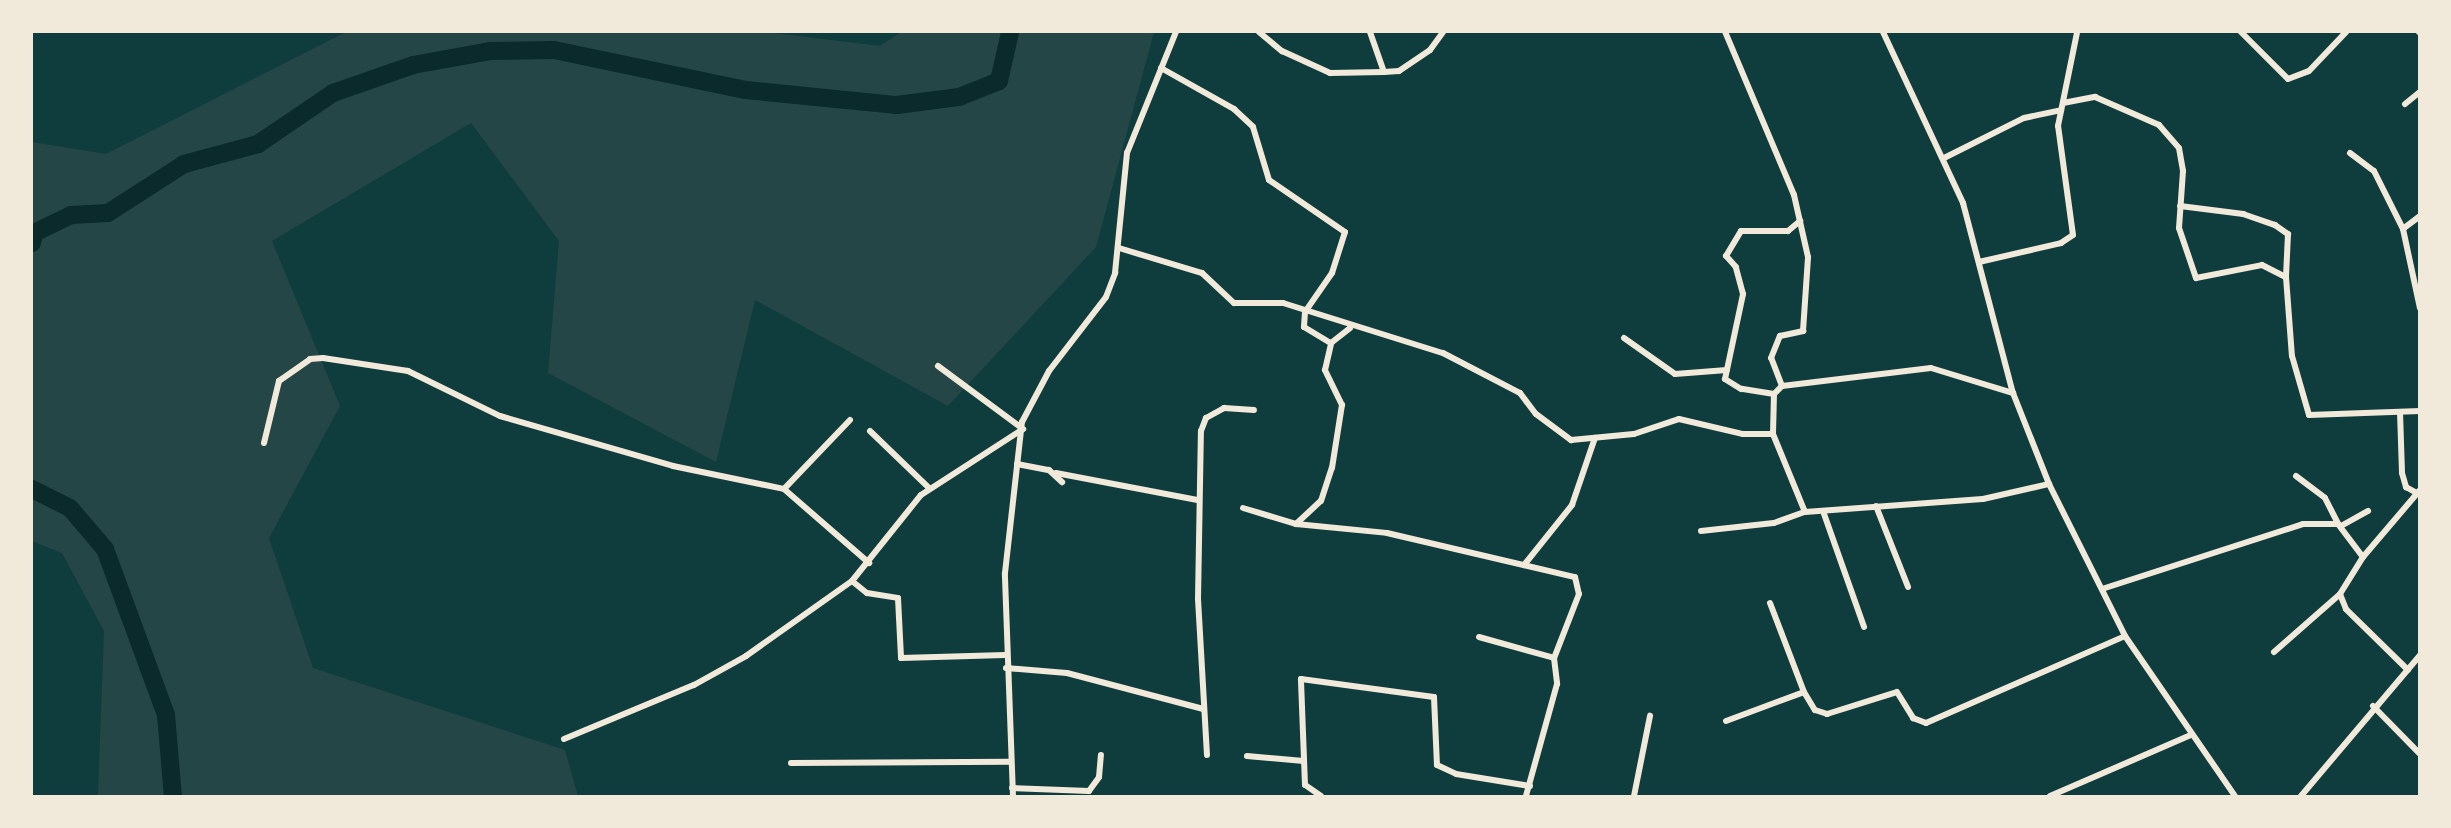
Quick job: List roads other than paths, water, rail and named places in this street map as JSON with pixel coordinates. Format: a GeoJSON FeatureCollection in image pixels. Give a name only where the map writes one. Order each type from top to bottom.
{"type":"FeatureCollection","features":[{"type":"Feature","properties":{"kind":"street"},"geometry":{"type":"LineString","coordinates":[[1013,796],[1005,655],[1005,573],[1023,429],[1048,371],[1106,297],[1119,248],[1127,153],[1176,32]]}},
{"type":"Feature","properties":{"kind":"street"},"geometry":{"type":"LineString","coordinates":[[1259,32],[1282,51],[1330,74],[1399,71],[1443,32]]}},
{"type":"Feature","properties":{"kind":"street"},"geometry":{"type":"LineString","coordinates":[[1370,32],[1384,72]]}},
{"type":"Feature","properties":{"kind":"street"},"geometry":{"type":"LineString","coordinates":[[1725,32],[1800,221],[1809,287],[1800,311],[1803,331],[1780,336],[1772,358],[1782,386]]}},
{"type":"Feature","properties":{"kind":"street"},"geometry":{"type":"LineString","coordinates":[[1883,32],[1944,158],[1979,262],[2013,393],[2049,484],[2125,636],[2235,796]]}},
{"type":"Feature","properties":{"kind":"street"},"geometry":{"type":"LineString","coordinates":[[2241,32],[2292,79],[2308,71],[2346,32]]}},
{"type":"Feature","properties":{"kind":"street"},"geometry":{"type":"LineString","coordinates":[[1979,262],[2061,243],[2073,235],[2058,126],[2077,33]]}},
{"type":"Feature","properties":{"kind":"street"},"geometry":{"type":"LineString","coordinates":[[1161,68],[1234,109],[1253,127],[1269,180],[1345,232],[1332,273],[1305,312],[1304,327],[1331,343]]}},
{"type":"Feature","properties":{"kind":"street"},"geometry":{"type":"LineString","coordinates":[[2405,104],[2420,92]]}},
{"type":"Feature","properties":{"kind":"street"},"geometry":{"type":"LineString","coordinates":[[1944,158],[2024,118],[2095,97],[2159,125],[2179,148],[2179,228],[2196,278],[2262,265],[2286,278]]}},
{"type":"Feature","properties":{"kind":"street"},"geometry":{"type":"LineString","coordinates":[[2350,153],[2374,171],[2403,230],[2420,308]]}},
{"type":"Feature","properties":{"kind":"street"},"geometry":{"type":"LineString","coordinates":[[2180,206],[2243,214],[2275,225],[2288,234],[2286,278],[2292,356],[2308,415],[2420,411]]}},
{"type":"Feature","properties":{"kind":"street"},"geometry":{"type":"LineString","coordinates":[[2403,230],[2420,216]]}},
{"type":"Feature","properties":{"kind":"street"},"geometry":{"type":"LineString","coordinates":[[1774,394],[1741,389],[1725,379],[1743,294],[1736,267],[1726,256],[1741,231],[1788,231],[1800,221]]}},
{"type":"Feature","properties":{"kind":"street"},"geometry":{"type":"LineString","coordinates":[[1119,248],[1202,273],[1234,303],[1283,303],[1350,328],[1443,353],[1520,393],[1562,435],[1580,441],[1634,434],[1679,419],[1743,434],[1773,434]]}},
{"type":"Feature","properties":{"kind":"street"},"geometry":{"type":"LineString","coordinates":[[1296,524],[1321,501],[1340,437],[1342,405],[1325,370],[1331,343],[1350,328]]}},
{"type":"Feature","properties":{"kind":"street"},"geometry":{"type":"LineString","coordinates":[[1624,338],[1675,374],[1727,370]]}},
{"type":"Feature","properties":{"kind":"street"},"geometry":{"type":"LineString","coordinates":[[264,443],[279,381],[310,359],[323,358],[408,371],[500,417],[673,466],[784,489],[869,563]]}},
{"type":"Feature","properties":{"kind":"street"},"geometry":{"type":"LineString","coordinates":[[938,366],[1023,429]]}},
{"type":"Feature","properties":{"kind":"street"},"geometry":{"type":"LineString","coordinates":[[1805,512],[1773,434],[1774,394],[1782,386],[1930,368],[2013,393]]}},
{"type":"Feature","properties":{"kind":"street"},"geometry":{"type":"LineString","coordinates":[[1207,755],[1203,709],[1197,500],[1206,418],[1224,408],[1254,410]]}},
{"type":"Feature","properties":{"kind":"street"},"geometry":{"type":"LineString","coordinates":[[2274,652],[2340,594],[2362,557],[2418,492],[2406,487],[2402,473],[2400,412]]}},
{"type":"Feature","properties":{"kind":"street"},"geometry":{"type":"LineString","coordinates":[[784,489],[850,420]]}},
{"type":"Feature","properties":{"kind":"street"},"geometry":{"type":"LineString","coordinates":[[564,739],[725,668],[852,581],[930,489],[1023,429]]}},
{"type":"Feature","properties":{"kind":"street"},"geometry":{"type":"LineString","coordinates":[[870,431],[930,489]]}},
{"type":"Feature","properties":{"kind":"street"},"geometry":{"type":"LineString","coordinates":[[1524,565],[1572,505],[1595,438]]}},
{"type":"Feature","properties":{"kind":"street"},"geometry":{"type":"LineString","coordinates":[[1017,464],[1197,500]]}},
{"type":"Feature","properties":{"kind":"street"},"geometry":{"type":"LineString","coordinates":[[1056,473],[1062,482]]}},
{"type":"Feature","properties":{"kind":"street"},"geometry":{"type":"LineString","coordinates":[[2296,476],[2325,498],[2339,525],[2362,557]]}},
{"type":"Feature","properties":{"kind":"street"},"geometry":{"type":"LineString","coordinates":[[1701,531],[1774,523],[1805,512],[1983,499],[2049,484]]}},
{"type":"Feature","properties":{"kind":"street"},"geometry":{"type":"LineString","coordinates":[[1876,506],[1908,587]]}},
{"type":"Feature","properties":{"kind":"street"},"geometry":{"type":"LineString","coordinates":[[1243,508],[1296,524],[1387,533],[1575,577],[1580,594],[1554,658],[1557,684],[1526,796]]}},
{"type":"Feature","properties":{"kind":"street"},"geometry":{"type":"LineString","coordinates":[[1823,511],[1864,627]]}},
{"type":"Feature","properties":{"kind":"street"},"geometry":{"type":"LineString","coordinates":[[2102,589],[2302,524],[2339,525],[2368,511]]}},
{"type":"Feature","properties":{"kind":"street"},"geometry":{"type":"LineString","coordinates":[[852,581],[867,593],[898,598],[901,658],[1005,655]]}},
{"type":"Feature","properties":{"kind":"street"},"geometry":{"type":"LineString","coordinates":[[2340,594],[2346,609],[2408,670]]}},
{"type":"Feature","properties":{"kind":"street"},"geometry":{"type":"LineString","coordinates":[[1770,603],[1804,692],[1815,710],[1827,714],[1897,692],[1913,718],[1926,723],[2125,636]]}},
{"type":"Feature","properties":{"kind":"street"},"geometry":{"type":"LineString","coordinates":[[1479,637],[1554,658]]}},
{"type":"Feature","properties":{"kind":"street"},"geometry":{"type":"LineString","coordinates":[[2301,796],[2373,706],[2420,655]]}},
{"type":"Feature","properties":{"kind":"street"},"geometry":{"type":"LineString","coordinates":[[1006,668],[1067,673],[1203,709]]}},
{"type":"Feature","properties":{"kind":"street"},"geometry":{"type":"LineString","coordinates":[[1321,796],[1305,785],[1301,679],[1434,697],[1437,765],[1456,774],[1530,786]]}},
{"type":"Feature","properties":{"kind":"street"},"geometry":{"type":"LineString","coordinates":[[1726,722],[1804,692]]}},
{"type":"Feature","properties":{"kind":"street"},"geometry":{"type":"LineString","coordinates":[[2373,706],[2420,754]]}},
{"type":"Feature","properties":{"kind":"street"},"geometry":{"type":"LineString","coordinates":[[1634,796],[1650,716]]}},
{"type":"Feature","properties":{"kind":"street"},"geometry":{"type":"LineString","coordinates":[[2050,796],[2191,735]]}},
{"type":"Feature","properties":{"kind":"street"},"geometry":{"type":"LineString","coordinates":[[1012,788],[1089,791],[1099,777],[1101,755]]}},
{"type":"Feature","properties":{"kind":"street"},"geometry":{"type":"LineString","coordinates":[[1247,756],[1304,761]]}},
{"type":"Feature","properties":{"kind":"street"},"geometry":{"type":"LineString","coordinates":[[790,763],[1010,762]]}},
{"type":"Feature","properties":{"kind":"waterway"},"geometry":{"type":"LineString","coordinates":[[32,243],[34,233],[71,215],[108,213],[184,164],[258,144],[333,93],[413,65],[490,51],[554,50],[746,90],[897,105],[959,97],[999,81],[1010,32]]}},
{"type":"Feature","properties":{"kind":"waterway"},"geometry":{"type":"LineString","coordinates":[[32,489],[70,508],[105,549],[166,715],[173,796]]}}]}
